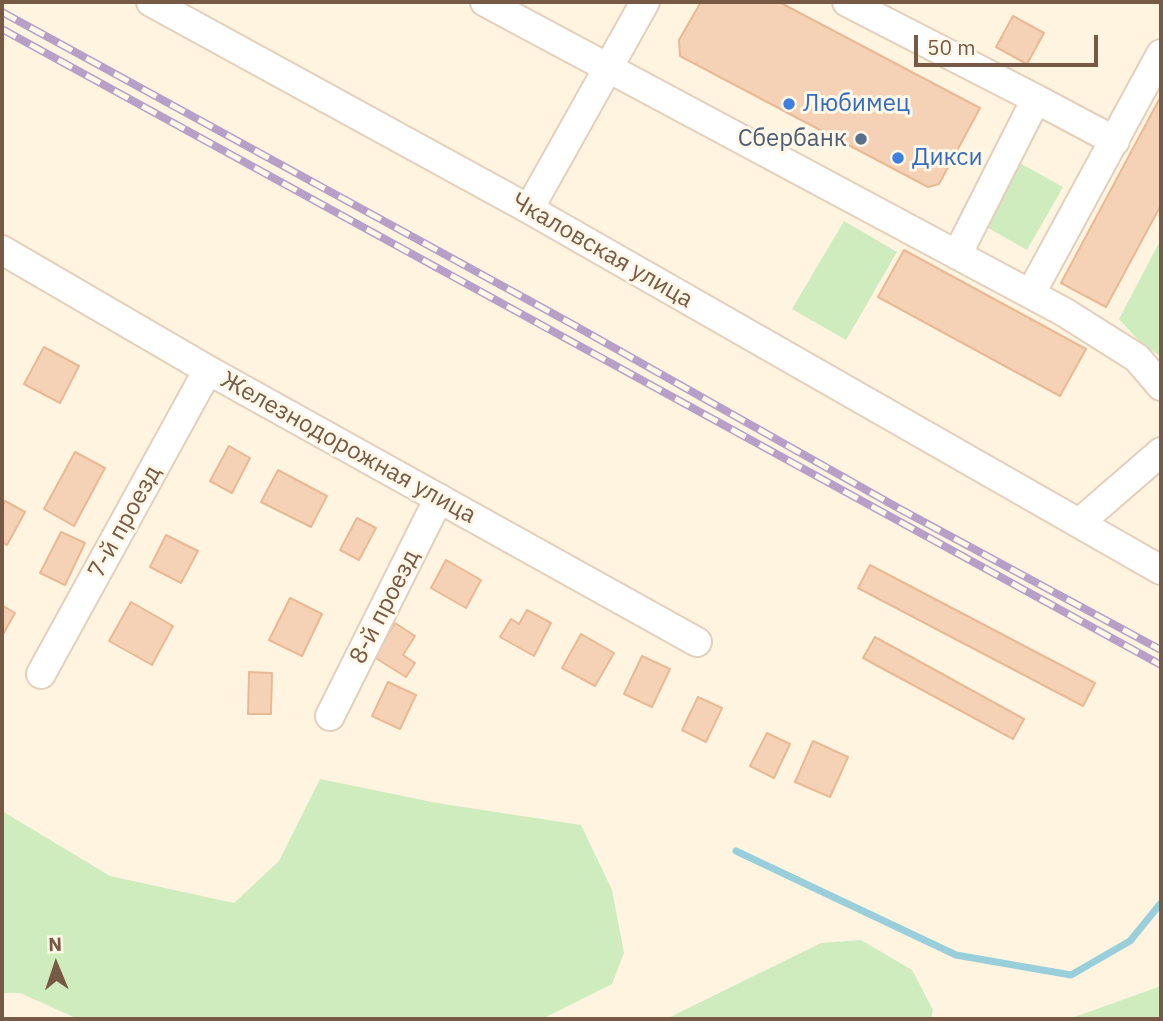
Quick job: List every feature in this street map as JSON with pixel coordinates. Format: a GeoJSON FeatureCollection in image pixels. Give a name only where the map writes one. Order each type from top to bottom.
{"type":"FeatureCollection","features":[{"type":"Feature","properties":{"kind":"street","name":"Чкаловская улица"},"geometry":{"type":"LineString","coordinates":[[152,2],[529,209],[1161,570]]}},
{"type":"Feature","properties":{"kind":"street"},"geometry":{"type":"LineString","coordinates":[[485,2],[1031,293],[1137,358],[1161,386]]}},
{"type":"Feature","properties":{"kind":"street"},"geometry":{"type":"LineString","coordinates":[[529,209],[645,2]]}},
{"type":"Feature","properties":{"kind":"street"},"geometry":{"type":"LineString","coordinates":[[847,2],[1115,141]]}},
{"type":"Feature","properties":{"kind":"street"},"geometry":{"type":"LineString","coordinates":[[1031,293],[1161,54]]}},
{"type":"Feature","properties":{"kind":"street"},"geometry":{"type":"LineString","coordinates":[[957,255],[1037,99]]}},
{"type":"Feature","properties":{"kind":"street","name":"Железнодорожная улица"},"geometry":{"type":"LineString","coordinates":[[2,250],[208,370],[697,642]]}},
{"type":"Feature","properties":{"kind":"street","name":"7-й проезд"},"geometry":{"type":"LineString","coordinates":[[41,674],[208,370]]}},
{"type":"Feature","properties":{"kind":"street"},"geometry":{"type":"LineString","coordinates":[[1079,523],[1156,464]]}},
{"type":"Feature","properties":{"kind":"street","name":"8-й проезд"},"geometry":{"type":"LineString","coordinates":[[330,716],[439,498]]}},
{"type":"Feature","properties":{"kind":"green space"},"geometry":{"type":"Polygon","coordinates":[[[1018,162],[1063,187],[1027,250],[983,225],[1018,162]]]}},
{"type":"Feature","properties":{"kind":"green space"},"geometry":{"type":"Polygon","coordinates":[[[844,221],[897,252],[846,340],[792,309],[844,221]]]}},
{"type":"Feature","properties":{"kind":"green space"},"geometry":{"type":"Polygon","coordinates":[[[1161,239],[1161,357],[1140,342],[1119,319],[1161,239]]]}},
{"type":"Feature","properties":{"kind":"green space"},"geometry":{"type":"Polygon","coordinates":[[[320,779],[437,803],[581,825],[612,890],[624,953],[612,984],[542,1019],[78,1019],[20,993],[2,993],[2,811],[110,876],[234,903],[279,861],[320,779]]]}},
{"type":"Feature","properties":{"kind":"green space"},"geometry":{"type":"Polygon","coordinates":[[[861,940],[912,970],[933,1010],[931,1019],[666,1019],[821,943],[861,940]]]}},
{"type":"Feature","properties":{"kind":"green space"},"geometry":{"type":"Polygon","coordinates":[[[1161,986],[1161,1019],[1069,1019],[1161,986]]]}},
{"type":"Feature","properties":{"kind":"building"},"geometry":{"type":"Polygon","coordinates":[[[701,2],[779,2],[980,108],[939,184],[928,187],[680,56],[679,40],[701,2]]]}},
{"type":"Feature","properties":{"kind":"building"},"geometry":{"type":"Polygon","coordinates":[[[1013,16],[1044,33],[1027,64],[996,47],[1013,16]]]}},
{"type":"Feature","properties":{"kind":"building"},"geometry":{"type":"Polygon","coordinates":[[[1161,96],[1161,205],[1106,307],[1061,283],[1161,96]]]}},
{"type":"Feature","properties":{"kind":"building"},"geometry":{"type":"Polygon","coordinates":[[[904,250],[1086,349],[1060,396],[878,297],[904,250]]]}},
{"type":"Feature","properties":{"kind":"building"},"geometry":{"type":"Polygon","coordinates":[[[44,347],[79,366],[60,403],[24,384],[44,347]]]}},
{"type":"Feature","properties":{"kind":"building"},"geometry":{"type":"Polygon","coordinates":[[[229,446],[250,458],[232,493],[210,481],[229,446]]]}},
{"type":"Feature","properties":{"kind":"building"},"geometry":{"type":"Polygon","coordinates":[[[75,452],[105,468],[74,526],[44,509],[75,452]]]}},
{"type":"Feature","properties":{"kind":"building"},"geometry":{"type":"Polygon","coordinates":[[[278,470],[327,496],[311,527],[261,502],[278,470]]]}},
{"type":"Feature","properties":{"kind":"building"},"geometry":{"type":"Polygon","coordinates":[[[5,501],[25,512],[7,545],[2,542],[2,507],[5,501]]]}},
{"type":"Feature","properties":{"kind":"building"},"geometry":{"type":"Polygon","coordinates":[[[357,518],[376,528],[359,560],[340,550],[357,518]]]}},
{"type":"Feature","properties":{"kind":"building"},"geometry":{"type":"Polygon","coordinates":[[[61,532],[85,543],[65,585],[40,573],[61,532]]]}},
{"type":"Feature","properties":{"kind":"building"},"geometry":{"type":"Polygon","coordinates":[[[166,535],[198,551],[181,583],[150,567],[166,535]]]}},
{"type":"Feature","properties":{"kind":"building"},"geometry":{"type":"Polygon","coordinates":[[[446,560],[481,580],[466,608],[431,588],[446,560]]]}},
{"type":"Feature","properties":{"kind":"building"},"geometry":{"type":"Polygon","coordinates":[[[870,565],[1095,683],[1083,706],[858,588],[870,565]]]}},
{"type":"Feature","properties":{"kind":"building"},"geometry":{"type":"Polygon","coordinates":[[[290,598],[322,614],[302,656],[269,640],[290,598]]]}},
{"type":"Feature","properties":{"kind":"building"},"geometry":{"type":"Polygon","coordinates":[[[131,602],[173,626],[152,665],[109,641],[131,602]]]}},
{"type":"Feature","properties":{"kind":"building"},"geometry":{"type":"Polygon","coordinates":[[[3,606],[15,613],[2,636],[2,608],[3,606]]]}},
{"type":"Feature","properties":{"kind":"building"},"geometry":{"type":"Polygon","coordinates":[[[527,610],[551,623],[534,656],[500,637],[511,619],[519,624],[527,610]]]}},
{"type":"Feature","properties":{"kind":"building"},"geometry":{"type":"Polygon","coordinates":[[[395,623],[415,636],[403,655],[415,663],[406,677],[374,657],[395,623]]]}},
{"type":"Feature","properties":{"kind":"building"},"geometry":{"type":"Polygon","coordinates":[[[581,634],[614,653],[595,686],[562,668],[581,634]]]}},
{"type":"Feature","properties":{"kind":"building"},"geometry":{"type":"Polygon","coordinates":[[[875,637],[1024,719],[1013,739],[863,658],[875,637]]]}},
{"type":"Feature","properties":{"kind":"building"},"geometry":{"type":"Polygon","coordinates":[[[642,656],[670,669],[652,707],[624,694],[642,656]]]}},
{"type":"Feature","properties":{"kind":"building"},"geometry":{"type":"Polygon","coordinates":[[[249,672],[272,673],[271,714],[248,714],[249,672]]]}},
{"type":"Feature","properties":{"kind":"building"},"geometry":{"type":"Polygon","coordinates":[[[388,682],[416,695],[400,729],[372,716],[388,682]]]}},
{"type":"Feature","properties":{"kind":"building"},"geometry":{"type":"Polygon","coordinates":[[[698,697],[722,708],[706,742],[682,730],[698,697]]]}},
{"type":"Feature","properties":{"kind":"building"},"geometry":{"type":"Polygon","coordinates":[[[767,733],[790,744],[774,778],[750,766],[767,733]]]}},
{"type":"Feature","properties":{"kind":"building"},"geometry":{"type":"Polygon","coordinates":[[[813,741],[848,757],[830,797],[795,782],[813,741]]]}},
{"type":"Feature","properties":{"kind":"waterway"},"geometry":{"type":"LineString","coordinates":[[736,851],[956,955],[1071,975],[1130,941],[1161,903]]}},
{"type":"Feature","properties":{"kind":"railway"},"geometry":{"type":"LineString","coordinates":[[2,12],[572,324],[900,509],[1161,650]]}},
{"type":"Feature","properties":{"kind":"railway"},"geometry":{"type":"LineString","coordinates":[[2,29],[1161,665]]}},
{"type":"Feature","properties":{"kind":"place","name":"Любимец"},"geometry":{"type":"Point","coordinates":[789,104]}},
{"type":"Feature","properties":{"kind":"place","name":"Сбербанк"},"geometry":{"type":"Point","coordinates":[861,139]}},
{"type":"Feature","properties":{"kind":"place","name":"Дикси"},"geometry":{"type":"Point","coordinates":[898,158]}}]}
